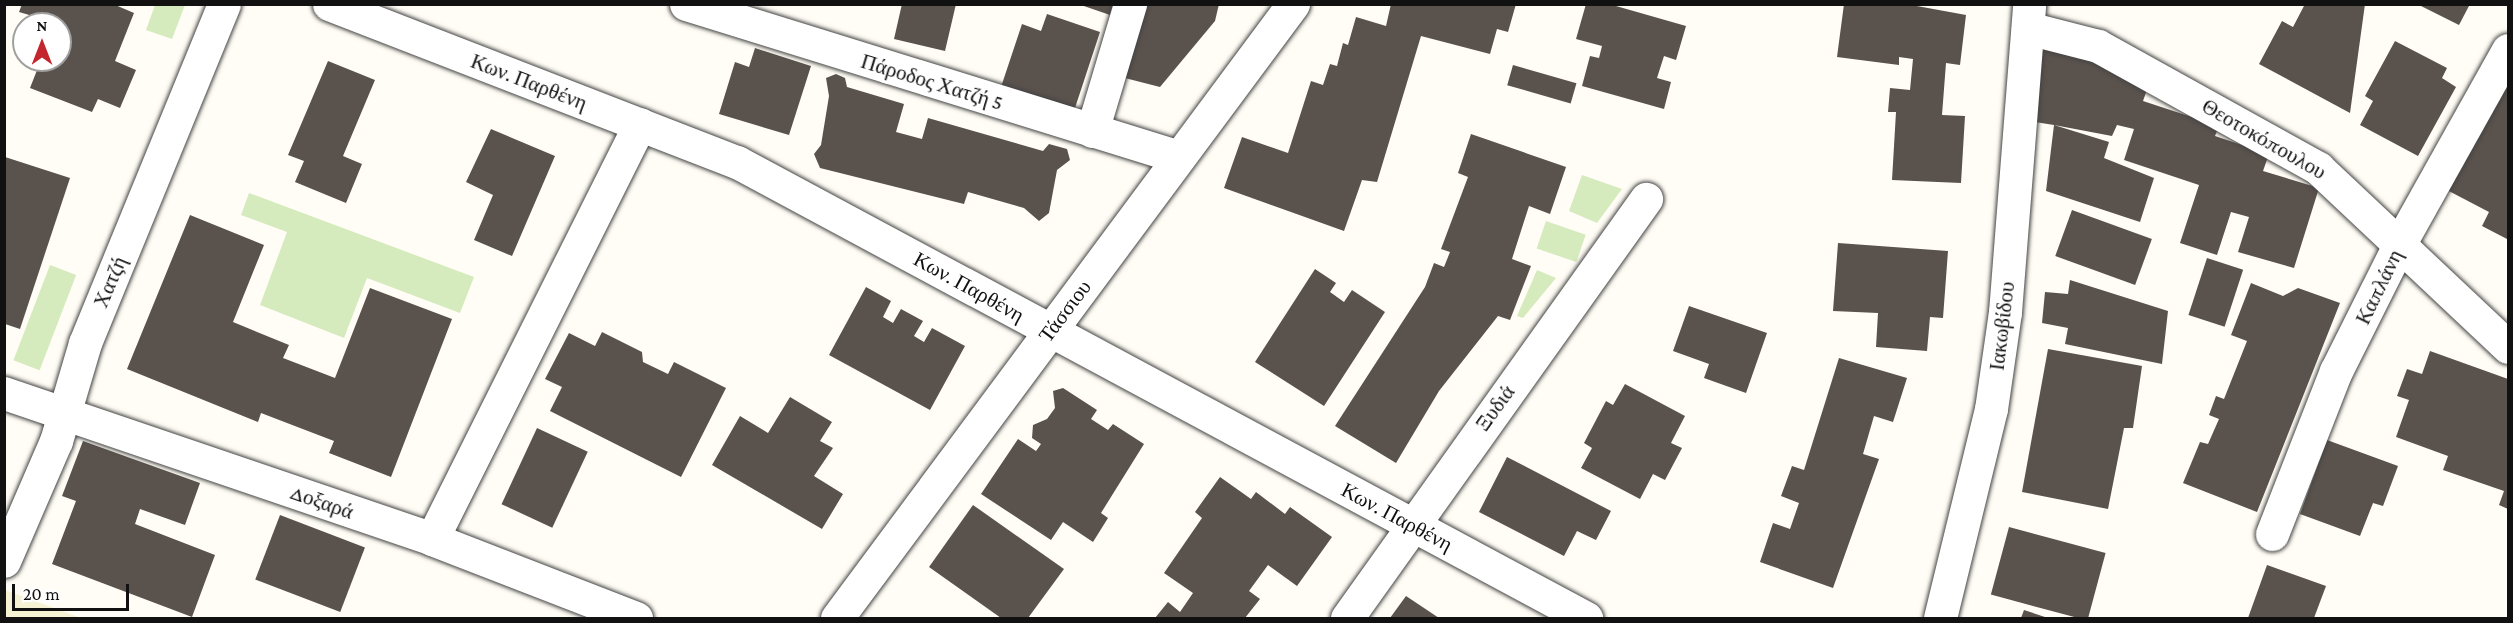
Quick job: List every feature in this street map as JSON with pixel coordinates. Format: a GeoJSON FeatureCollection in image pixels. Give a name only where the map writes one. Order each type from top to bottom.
{"type":"FeatureCollection","features":[{"type":"Feature","properties":{"kind":"street","name":"Χατζή"},"geometry":{"type":"LineString","coordinates":[[4,561],[64,415],[85,343],[224,4]]}},
{"type":"Feature","properties":{"kind":"street","name":"Κων. Παρθένη"},"geometry":{"type":"LineString","coordinates":[[329,4],[737,162],[1586,618]]}},
{"type":"Feature","properties":{"kind":"street","name":"Πάροδος Χατζή 5"},"geometry":{"type":"LineString","coordinates":[[686,4],[1179,157]]}},
{"type":"Feature","properties":{"kind":"street"},"geometry":{"type":"LineString","coordinates":[[1092,131],[1130,4]]}},
{"type":"Feature","properties":{"kind":"street","name":"Τάσσιου"},"geometry":{"type":"LineString","coordinates":[[837,618],[1293,4]]}},
{"type":"Feature","properties":{"kind":"street","name":"Θεοτοκόπουλου"},"geometry":{"type":"LineString","coordinates":[[2029,16],[2097,46],[2307,161],[2400,243],[2508,347]]}},
{"type":"Feature","properties":{"kind":"street","name":"Ιακωβίδου"},"geometry":{"type":"LineString","coordinates":[[1940,618],[1991,409],[2005,312],[2029,16]]}},
{"type":"Feature","properties":{"kind":"street","name":"Καπλάνη"},"geometry":{"type":"LineString","coordinates":[[2272,534],[2336,371],[2400,243],[2508,50]]}},
{"type":"Feature","properties":{"kind":"street"},"geometry":{"type":"LineString","coordinates":[[432,539],[640,124]]}},
{"type":"Feature","properties":{"kind":"street","name":"Ξυδιά"},"geometry":{"type":"LineString","coordinates":[[1347,618],[1411,525],[1646,199]]}},
{"type":"Feature","properties":{"kind":"street","name":"Δοξαρά"},"geometry":{"type":"LineString","coordinates":[[4,393],[432,539],[636,618]]}},
{"type":"Feature","properties":{"kind":"shaded area"},"geometry":{"type":"Polygon","coordinates":[[[5,590],[81,618],[5,618],[5,590]]]}},
{"type":"Feature","properties":{"kind":"green space"},"geometry":{"type":"Polygon","coordinates":[[[155,5],[185,5],[172,39],[146,30],[155,5]]]}},
{"type":"Feature","properties":{"kind":"green space"},"geometry":{"type":"Polygon","coordinates":[[[1582,175],[1622,189],[1597,223],[1569,211],[1582,175]]]}},
{"type":"Feature","properties":{"kind":"green space"},"geometry":{"type":"Polygon","coordinates":[[[249,193],[474,277],[460,313],[367,278],[344,338],[260,305],[287,232],[241,215],[249,193]]]}},
{"type":"Feature","properties":{"kind":"green space"},"geometry":{"type":"Polygon","coordinates":[[[1546,221],[1586,235],[1576,262],[1537,248],[1546,221]]]}},
{"type":"Feature","properties":{"kind":"green space"},"geometry":{"type":"Polygon","coordinates":[[[50,265],[76,275],[40,370],[13,360],[50,265]]]}},
{"type":"Feature","properties":{"kind":"green space"},"geometry":{"type":"Polygon","coordinates":[[[1537,270],[1556,278],[1523,318],[1517,316],[1537,270]]]}},
{"type":"Feature","properties":{"kind":"building"},"geometry":{"type":"Polygon","coordinates":[[[22,4],[113,4],[134,13],[115,61],[136,70],[120,108],[98,99],[92,112],[30,88],[36,72],[72,72],[72,12],[19,12],[22,4]]]}},
{"type":"Feature","properties":{"kind":"building"},"geometry":{"type":"Polygon","coordinates":[[[902,4],[956,4],[945,51],[894,39],[902,4]]]}},
{"type":"Feature","properties":{"kind":"building"},"geometry":{"type":"Polygon","coordinates":[[[1078,4],[1113,4],[1110,15],[1078,4]]]}},
{"type":"Feature","properties":{"kind":"building"},"geometry":{"type":"Polygon","coordinates":[[[1144,4],[1219,4],[1215,21],[1160,87],[1117,76],[1144,4]]]}},
{"type":"Feature","properties":{"kind":"building"},"geometry":{"type":"Polygon","coordinates":[[[1391,4],[1516,4],[1508,32],[1497,29],[1490,54],[1421,36],[1377,182],[1362,180],[1344,231],[1224,188],[1242,137],[1288,153],[1311,81],[1323,85],[1330,64],[1337,66],[1343,43],[1348,45],[1356,17],[1386,26],[1391,4]]]}},
{"type":"Feature","properties":{"kind":"building"},"geometry":{"type":"Polygon","coordinates":[[[1586,4],[1609,4],[1686,26],[1676,60],[1664,56],[1657,78],[1671,82],[1664,109],[1582,86],[1590,56],[1599,58],[1602,46],[1576,39],[1586,4]]]}},
{"type":"Feature","properties":{"kind":"building"},"geometry":{"type":"Polygon","coordinates":[[[1844,4],[1906,4],[1966,15],[1960,65],[1946,63],[1942,115],[1965,116],[1961,183],[1892,180],[1896,112],[1888,112],[1890,88],[1910,90],[1913,59],[1899,57],[1899,65],[1837,57],[1844,4]]]}},
{"type":"Feature","properties":{"kind":"building"},"geometry":{"type":"Polygon","coordinates":[[[2305,4],[2365,4],[2350,113],[2259,64],[2282,21],[2293,27],[2305,4]]]}},
{"type":"Feature","properties":{"kind":"building"},"geometry":{"type":"Polygon","coordinates":[[[2417,4],[2470,4],[2459,25],[2417,4]]]}},
{"type":"Feature","properties":{"kind":"building"},"geometry":{"type":"Polygon","coordinates":[[[1047,14],[1100,32],[1074,111],[1001,87],[1022,24],[1041,31],[1047,14]]]}},
{"type":"Feature","properties":{"kind":"building"},"geometry":{"type":"Polygon","coordinates":[[[2395,41],[2447,68],[2442,78],[2456,87],[2418,156],[2360,125],[2373,101],[2365,96],[2395,41]]]}},
{"type":"Feature","properties":{"kind":"building"},"geometry":{"type":"Polygon","coordinates":[[[2042,44],[2096,52],[2149,84],[2143,101],[2219,126],[2215,136],[2269,154],[2263,171],[2319,188],[2294,268],[2238,252],[2249,217],[2231,212],[2217,255],[2180,243],[2199,185],[2124,160],[2134,129],[2117,125],[2112,136],[2035,122],[2042,44]]]}},
{"type":"Feature","properties":{"kind":"building"},"geometry":{"type":"Polygon","coordinates":[[[755,48],[811,66],[789,135],[719,114],[735,62],[749,67],[755,48]]]}},
{"type":"Feature","properties":{"kind":"building"},"geometry":{"type":"Polygon","coordinates":[[[328,61],[375,80],[343,156],[362,164],[346,203],[295,182],[304,161],[288,155],[328,61]]]}},
{"type":"Feature","properties":{"kind":"building"},"geometry":{"type":"Polygon","coordinates":[[[1513,65],[1576,83],[1571,103],[1507,85],[1513,65]]]}},
{"type":"Feature","properties":{"kind":"building"},"geometry":{"type":"Polygon","coordinates":[[[836,74],[845,78],[847,87],[904,104],[896,132],[922,139],[928,118],[1043,151],[1049,144],[1067,149],[1070,160],[1057,170],[1049,213],[1039,221],[1024,208],[968,192],[964,204],[820,168],[814,154],[821,145],[829,96],[826,78],[836,74]]]}},
{"type":"Feature","properties":{"kind":"building"},"geometry":{"type":"Polygon","coordinates":[[[2508,80],[2507,239],[2482,226],[2489,212],[2445,189],[2508,80]]]}},
{"type":"Feature","properties":{"kind":"building"},"geometry":{"type":"Polygon","coordinates":[[[2054,125],[2109,142],[2104,158],[2154,178],[2140,222],[2046,191],[2054,125]]]}},
{"type":"Feature","properties":{"kind":"building"},"geometry":{"type":"Polygon","coordinates":[[[491,129],[555,156],[512,256],[474,240],[493,195],[466,182],[491,129]]]}},
{"type":"Feature","properties":{"kind":"building"},"geometry":{"type":"Polygon","coordinates":[[[1471,134],[1566,167],[1550,214],[1529,206],[1512,259],[1531,266],[1510,320],[1498,316],[1439,391],[1396,463],[1335,426],[1425,287],[1434,263],[1444,267],[1450,252],[1441,249],[1468,177],[1458,173],[1471,134]]]}},
{"type":"Feature","properties":{"kind":"building"},"geometry":{"type":"Polygon","coordinates":[[[5,157],[70,178],[20,329],[5,324],[5,157]]]}},
{"type":"Feature","properties":{"kind":"building"},"geometry":{"type":"Polygon","coordinates":[[[2072,210],[2152,239],[2135,285],[2055,256],[2072,210]]]}},
{"type":"Feature","properties":{"kind":"building"},"geometry":{"type":"Polygon","coordinates":[[[190,215],[264,245],[233,322],[289,345],[283,358],[335,378],[370,288],[452,319],[391,477],[329,453],[334,441],[261,413],[258,422],[127,369],[190,215]]]}},
{"type":"Feature","properties":{"kind":"building"},"geometry":{"type":"Polygon","coordinates":[[[1838,243],[1948,251],[1943,318],[1930,317],[1927,351],[1876,347],[1878,313],[1833,311],[1838,243]]]}},
{"type":"Feature","properties":{"kind":"building"},"geometry":{"type":"Polygon","coordinates":[[[2207,258],[2243,270],[2225,327],[2188,315],[2207,258]]]}},
{"type":"Feature","properties":{"kind":"building"},"geometry":{"type":"Polygon","coordinates":[[[1315,269],[1336,283],[1330,292],[1344,302],[1352,290],[1385,312],[1324,406],[1255,362],[1315,269]]]}},
{"type":"Feature","properties":{"kind":"building"},"geometry":{"type":"Polygon","coordinates":[[[2070,280],[2168,311],[2162,364],[2065,344],[2068,328],[2042,323],[2045,292],[2068,294],[2070,280]]]}},
{"type":"Feature","properties":{"kind":"building"},"geometry":{"type":"Polygon","coordinates":[[[2251,283],[2283,296],[2298,288],[2340,303],[2257,512],[2183,483],[2200,442],[2208,444],[2219,419],[2209,415],[2216,396],[2224,399],[2247,341],[2231,335],[2251,283]]]}},
{"type":"Feature","properties":{"kind":"building"},"geometry":{"type":"Polygon","coordinates":[[[866,287],[891,301],[883,317],[893,323],[901,309],[923,321],[914,336],[924,342],[932,328],[965,346],[930,410],[829,355],[866,287]]]}},
{"type":"Feature","properties":{"kind":"building"},"geometry":{"type":"Polygon","coordinates":[[[1689,306],[1767,333],[1746,393],[1704,378],[1709,364],[1673,351],[1689,306]]]}},
{"type":"Feature","properties":{"kind":"building"},"geometry":{"type":"Polygon","coordinates":[[[602,332],[642,352],[643,362],[668,374],[674,362],[726,388],[681,477],[550,411],[562,387],[545,379],[569,333],[595,346],[602,332]]]}},
{"type":"Feature","properties":{"kind":"building"},"geometry":{"type":"Polygon","coordinates":[[[2048,349],[2142,366],[2133,428],[2124,428],[2108,509],[2022,492],[2048,349]]]}},
{"type":"Feature","properties":{"kind":"building"},"geometry":{"type":"Polygon","coordinates":[[[2430,351],[2508,379],[2508,509],[2499,505],[2504,491],[2443,470],[2448,456],[2396,437],[2409,400],[2397,396],[2407,369],[2422,374],[2430,351]]]}},
{"type":"Feature","properties":{"kind":"building"},"geometry":{"type":"Polygon","coordinates":[[[1839,358],[1907,378],[1893,422],[1874,416],[1863,454],[1879,459],[1833,588],[1760,562],[1773,523],[1790,529],[1799,503],[1781,496],[1792,466],[1804,470],[1839,358]]]}},
{"type":"Feature","properties":{"kind":"building"},"geometry":{"type":"Polygon","coordinates":[[[1625,384],[1685,416],[1671,443],[1682,448],[1665,480],[1653,474],[1640,499],[1581,468],[1592,448],[1584,443],[1606,401],[1613,405],[1625,384]]]}},
{"type":"Feature","properties":{"kind":"building"},"geometry":{"type":"Polygon","coordinates":[[[1063,388],[1097,410],[1091,419],[1108,430],[1113,424],[1144,444],[1101,513],[1108,518],[1093,542],[1063,522],[1051,540],[981,494],[1018,439],[1036,451],[1041,444],[1032,438],[1033,425],[1047,419],[1055,408],[1053,391],[1063,388]]]}},
{"type":"Feature","properties":{"kind":"building"},"geometry":{"type":"Polygon","coordinates":[[[790,397],[832,422],[820,441],[833,448],[814,476],[843,494],[822,529],[712,465],[740,416],[768,433],[790,397]]]}},
{"type":"Feature","properties":{"kind":"building"},"geometry":{"type":"Polygon","coordinates":[[[537,428],[588,452],[552,528],[502,504],[537,428]]]}},
{"type":"Feature","properties":{"kind":"building"},"geometry":{"type":"Polygon","coordinates":[[[2327,440],[2398,466],[2383,506],[2373,503],[2360,536],[2300,514],[2327,440]]]}},
{"type":"Feature","properties":{"kind":"building"},"geometry":{"type":"Polygon","coordinates":[[[83,441],[200,483],[185,525],[140,509],[135,524],[215,555],[192,617],[52,564],[76,501],[62,496],[83,441]]]}},
{"type":"Feature","properties":{"kind":"building"},"geometry":{"type":"Polygon","coordinates":[[[1507,457],[1611,511],[1596,540],[1577,531],[1564,556],[1479,512],[1507,457]]]}},
{"type":"Feature","properties":{"kind":"building"},"geometry":{"type":"Polygon","coordinates":[[[1220,477],[1251,499],[1256,492],[1285,514],[1290,507],[1332,537],[1297,586],[1268,565],[1249,591],[1260,599],[1245,618],[1155,618],[1168,602],[1180,612],[1193,593],[1164,573],[1202,518],[1195,512],[1220,477]]]}},
{"type":"Feature","properties":{"kind":"building"},"geometry":{"type":"Polygon","coordinates":[[[973,505],[1064,569],[1028,618],[1001,618],[929,567],[973,505]]]}},
{"type":"Feature","properties":{"kind":"building"},"geometry":{"type":"Polygon","coordinates":[[[280,515],[365,548],[340,612],[255,579],[280,515]]]}},
{"type":"Feature","properties":{"kind":"building"},"geometry":{"type":"Polygon","coordinates":[[[2009,527],[2106,553],[2088,618],[2078,618],[1991,595],[2009,527]]]}},
{"type":"Feature","properties":{"kind":"building"},"geometry":{"type":"Polygon","coordinates":[[[2267,565],[2326,586],[2314,618],[2248,618],[2267,565]]]}},
{"type":"Feature","properties":{"kind":"building"},"geometry":{"type":"Polygon","coordinates":[[[1406,596],[1439,618],[1390,618],[1406,596]]]}},
{"type":"Feature","properties":{"kind":"building"},"geometry":{"type":"Polygon","coordinates":[[[2024,610],[2048,618],[2021,618],[2024,610]]]}}]}
